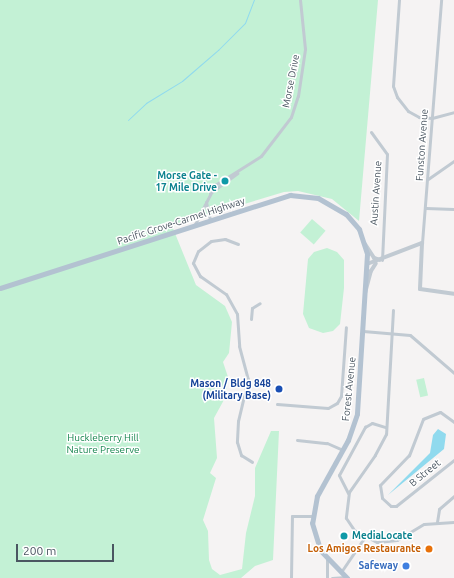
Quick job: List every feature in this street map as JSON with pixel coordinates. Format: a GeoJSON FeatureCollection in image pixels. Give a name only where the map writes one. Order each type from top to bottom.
{"type":"FeatureCollection","features":[{"type":"Feature","properties":{"kind":"main road","name":"Pacific Grove-Carmel Highway"},"geometry":{"type":"LineString","coordinates":[[0,288],[280,197],[298,195],[333,204],[359,229]]}},
{"type":"Feature","properties":{"kind":"main road","name":"Forest Avenue"},"geometry":{"type":"LineString","coordinates":[[347,578],[327,558],[318,546],[313,516],[317,496],[343,450],[357,414],[367,264],[365,244],[359,229]]}},
{"type":"Feature","properties":{"kind":"street","name":"Morse Drive"},"geometry":{"type":"LineString","coordinates":[[193,226],[200,218],[209,194],[273,144],[294,109],[305,43],[300,0]]}},
{"type":"Feature","properties":{"kind":"street"},"geometry":{"type":"LineString","coordinates":[[399,0],[393,89],[408,111],[432,118],[454,112]]}},
{"type":"Feature","properties":{"kind":"street","name":"Funston Avenue"},"geometry":{"type":"LineString","coordinates":[[441,0],[426,208],[422,243],[421,290],[454,294]]}},
{"type":"Feature","properties":{"kind":"street","name":"Austin Avenue"},"geometry":{"type":"LineString","coordinates":[[371,132],[387,154],[380,261]]}},
{"type":"Feature","properties":{"kind":"street"},"geometry":{"type":"LineString","coordinates":[[428,179],[454,161]]}},
{"type":"Feature","properties":{"kind":"street"},"geometry":{"type":"LineString","coordinates":[[206,201],[210,220]]}},
{"type":"Feature","properties":{"kind":"street"},"geometry":{"type":"LineString","coordinates":[[426,208],[454,209]]}},
{"type":"Feature","properties":{"kind":"street"},"geometry":{"type":"LineString","coordinates":[[238,244],[225,240],[211,240],[198,250],[193,263],[200,276],[226,294],[238,318],[238,346],[248,379],[238,421],[237,442],[241,454],[252,462]]}},
{"type":"Feature","properties":{"kind":"street"},"geometry":{"type":"LineString","coordinates":[[366,293],[372,266],[422,243]]}},
{"type":"Feature","properties":{"kind":"street"},"geometry":{"type":"LineString","coordinates":[[365,244],[374,258],[380,261]]}},
{"type":"Feature","properties":{"kind":"street"},"geometry":{"type":"LineString","coordinates":[[367,264],[380,261]]}},
{"type":"Feature","properties":{"kind":"street"},"geometry":{"type":"LineString","coordinates":[[251,319],[252,308],[260,303]]}},
{"type":"Feature","properties":{"kind":"street"},"geometry":{"type":"LineString","coordinates":[[348,495],[353,484],[378,450],[386,434],[385,427],[388,419],[393,310]]}},
{"type":"Feature","properties":{"kind":"street"},"geometry":{"type":"LineString","coordinates":[[277,404],[328,408],[337,403],[341,396],[346,327]]}},
{"type":"Feature","properties":{"kind":"street"},"geometry":{"type":"LineString","coordinates":[[363,331],[405,333],[420,340],[454,373]]}},
{"type":"Feature","properties":{"kind":"street","name":"B Street"},"geometry":{"type":"LineString","coordinates":[[454,422],[440,412],[423,419],[409,454],[380,485],[381,495],[388,504],[396,506],[454,460]]}},
{"type":"Feature","properties":{"kind":"street"},"geometry":{"type":"LineString","coordinates":[[385,427],[372,423],[365,427],[340,473],[345,483],[348,495],[348,524],[364,538],[377,542],[397,540],[419,526],[437,522],[454,522]]}},
{"type":"Feature","properties":{"kind":"street"},"geometry":{"type":"LineString","coordinates":[[297,440],[327,443],[343,450]]}},
{"type":"Feature","properties":{"kind":"street"},"geometry":{"type":"LineString","coordinates":[[345,483],[353,484]]}},
{"type":"Feature","properties":{"kind":"street"},"geometry":{"type":"LineString","coordinates":[[437,522],[439,509],[454,496]]}},
{"type":"Feature","properties":{"kind":"street"},"geometry":{"type":"LineString","coordinates":[[291,578],[292,516],[313,516]]}},
{"type":"Feature","properties":{"kind":"street"},"geometry":{"type":"LineString","coordinates":[[341,572],[364,538]]}},
{"type":"Feature","properties":{"kind":"street"},"geometry":{"type":"LineString","coordinates":[[327,558],[327,578]]}},
{"type":"Feature","properties":{"kind":"street"},"geometry":{"type":"LineString","coordinates":[[332,578],[347,578]]}},
{"type":"Feature","properties":{"kind":"green space","name":"Huckleberry Hill Nature Preserve"},"geometry":{"type":"Polygon","coordinates":[[[0,0],[378,0],[359,221],[332,199],[298,191],[284,192],[172,226],[196,285],[225,306],[232,322],[229,353],[223,362],[228,377],[225,398],[214,418],[217,458],[210,473],[216,478],[203,520],[208,531],[209,560],[212,569],[220,575],[242,569],[246,533],[255,496],[255,468],[271,431],[279,431],[273,560],[255,566],[241,578],[0,578],[0,0]]]}},
{"type":"Feature","properties":{"kind":"green space"},"geometry":{"type":"Polygon","coordinates":[[[312,219],[326,231],[314,244],[300,233],[312,219]]]}},
{"type":"Feature","properties":{"kind":"green space"},"geometry":{"type":"Polygon","coordinates":[[[327,248],[337,252],[344,260],[344,288],[340,324],[333,331],[323,333],[309,328],[303,314],[308,259],[314,252],[327,248]]]}},
{"type":"Feature","properties":{"kind":"green space"},"geometry":{"type":"Polygon","coordinates":[[[424,378],[428,396],[420,397],[416,380],[424,378]]]}},
{"type":"Feature","properties":{"kind":"water"},"geometry":{"type":"Polygon","coordinates":[[[438,429],[446,434],[444,449],[388,495],[430,453],[433,435],[438,429]]]}},
{"type":"Feature","properties":{"kind":"waterway"},"geometry":{"type":"LineString","coordinates":[[128,120],[146,103],[182,81],[218,50],[245,23],[254,0]]}},
{"type":"Feature","properties":{"kind":"place","name":"Morse Gate - 17 Mile Drive"},"geometry":{"type":"Point","coordinates":[225,181]}},
{"type":"Feature","properties":{"kind":"place","name":"Mason / Bldg 848 (Military Base)"},"geometry":{"type":"Point","coordinates":[279,389]}},
{"type":"Feature","properties":{"kind":"place","name":"MediaLocate"},"geometry":{"type":"Point","coordinates":[344,536]}},
{"type":"Feature","properties":{"kind":"place","name":"Los Amigos Restaurante"},"geometry":{"type":"Point","coordinates":[429,549]}},
{"type":"Feature","properties":{"kind":"place","name":"Safeway"},"geometry":{"type":"Point","coordinates":[406,566]}}]}
